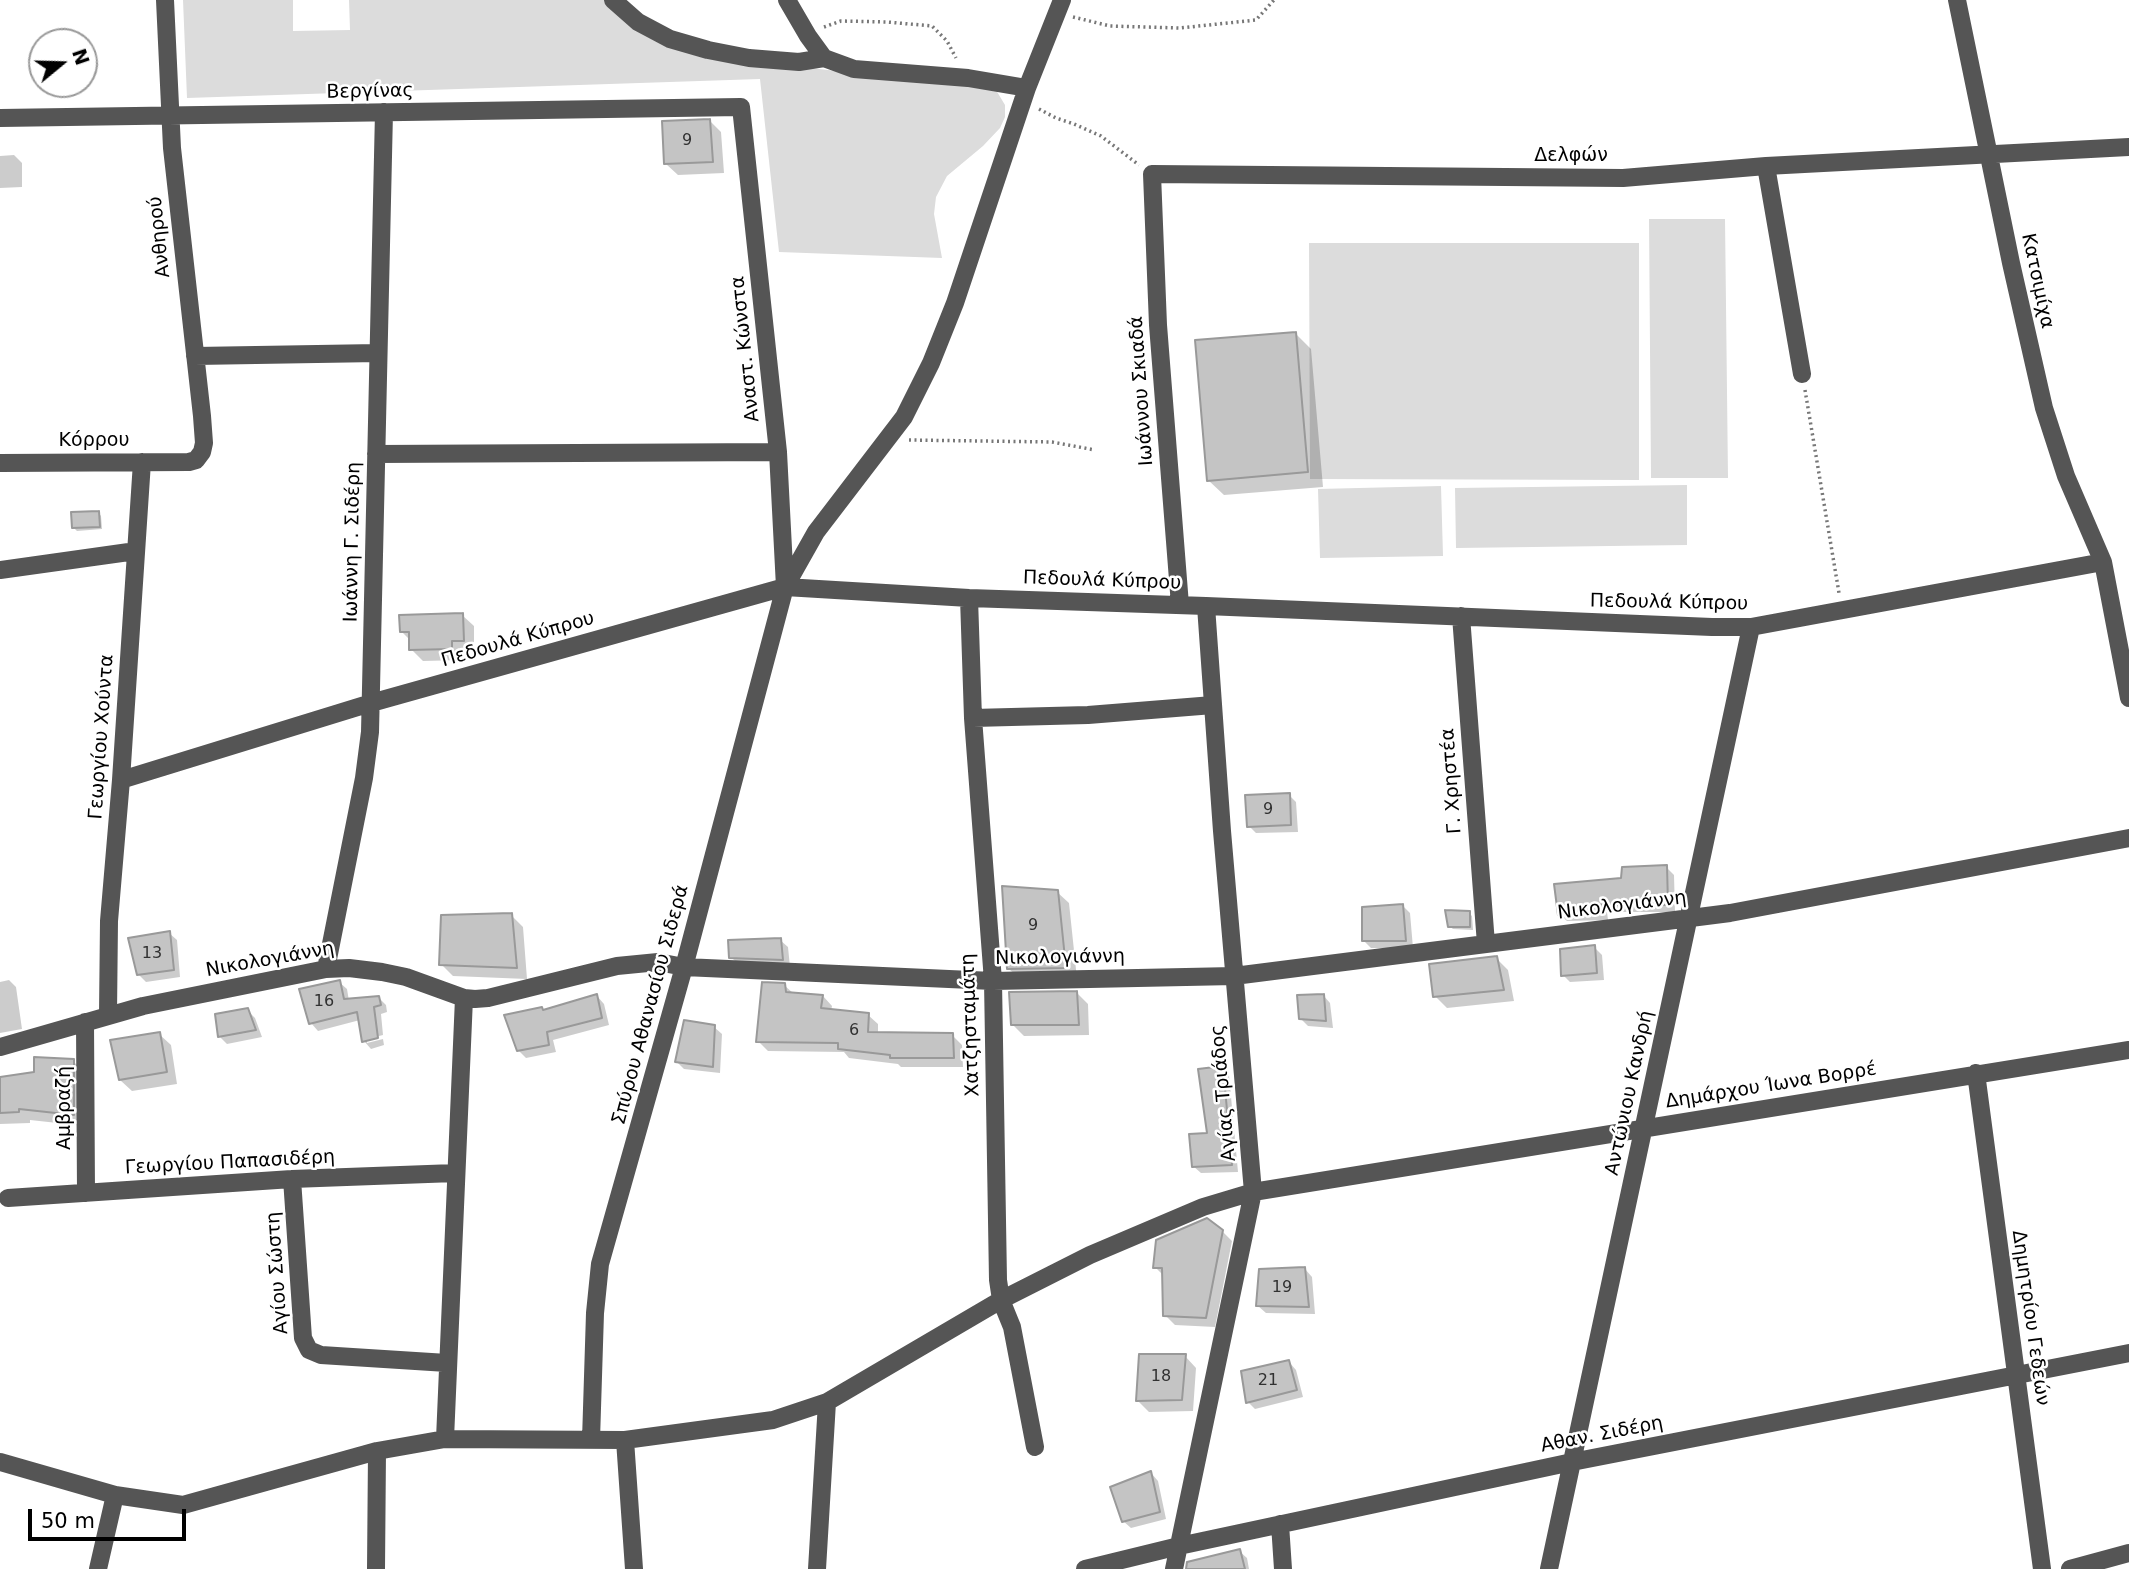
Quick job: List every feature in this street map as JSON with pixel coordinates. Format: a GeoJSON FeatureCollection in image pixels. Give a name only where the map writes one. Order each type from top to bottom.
{"type":"FeatureCollection","features":[{"type":"Feature","properties":{"kind":"street","name":"Ανθηρού"},"geometry":{"type":"LineString","coordinates":[[165,0],[172,148],[204,443],[202,453],[196,460],[189,462]]}},
{"type":"Feature","properties":{"kind":"street"},"geometry":{"type":"LineString","coordinates":[[613,0],[638,22],[670,39],[696,47],[750,58],[799,62],[824,58],[854,69],[968,78],[1027,88]]}},
{"type":"Feature","properties":{"kind":"street"},"geometry":{"type":"LineString","coordinates":[[787,0],[824,58]]}},
{"type":"Feature","properties":{"kind":"street","name":"Κατσιμίχα"},"geometry":{"type":"LineString","coordinates":[[1957,0],[2044,408],[2066,476],[2104,562],[2129,698]]}},
{"type":"Feature","properties":{"kind":"street"},"geometry":{"type":"LineString","coordinates":[[785,587],[816,532],[904,417],[931,363],[955,303],[1027,88],[1059,6]]}},
{"type":"Feature","properties":{"kind":"street","name":"Βεργίνας"},"geometry":{"type":"LineString","coordinates":[[0,118],[741,107]]}},
{"type":"Feature","properties":{"kind":"street","name":"Αναστ. Κώνστα"},"geometry":{"type":"LineString","coordinates":[[741,107],[778,452],[785,587]]}},
{"type":"Feature","properties":{"kind":"street","name":"Ιωάννη Γ. Σιδέρη"},"geometry":{"type":"LineString","coordinates":[[326,969],[364,778],[371,704],[384,113]]}},
{"type":"Feature","properties":{"kind":"street","name":"Δελφών"},"geometry":{"type":"LineString","coordinates":[[1152,174],[1622,178],[1766,166],[2129,147]]}},
{"type":"Feature","properties":{"kind":"street"},"geometry":{"type":"LineString","coordinates":[[1766,166],[1802,374]]}},
{"type":"Feature","properties":{"kind":"street","name":"Ιωάννου Σκιαδά"},"geometry":{"type":"LineString","coordinates":[[1152,174],[1158,325],[1180,605]]}},
{"type":"Feature","properties":{"kind":"street"},"geometry":{"type":"LineString","coordinates":[[195,356],[378,353]]}},
{"type":"Feature","properties":{"kind":"street"},"geometry":{"type":"LineString","coordinates":[[376,454],[778,452]]}},
{"type":"Feature","properties":{"kind":"street","name":"Γεωργίου Χούντα"},"geometry":{"type":"LineString","coordinates":[[108,1014],[108,931],[142,462]]}},
{"type":"Feature","properties":{"kind":"street","name":"Κόρρου"},"geometry":{"type":"LineString","coordinates":[[0,463],[189,462]]}},
{"type":"Feature","properties":{"kind":"street"},"geometry":{"type":"LineString","coordinates":[[0,570],[136,551]]}},
{"type":"Feature","properties":{"kind":"street","name":"Πεδουλά Κύπρου"},"geometry":{"type":"LineString","coordinates":[[121,780],[371,704],[785,587],[969,598],[1751,627],[2104,562]]}},
{"type":"Feature","properties":{"kind":"street","name":"Σπύρου Αθανασίου Σιδερά"},"geometry":{"type":"LineString","coordinates":[[591,1440],[595,1313],[600,1264],[684,967],[785,587]]}},
{"type":"Feature","properties":{"kind":"street","name":"Χατζησταμάτη"},"geometry":{"type":"LineString","coordinates":[[969,598],[974,718],[993,981],[998,1280],[1001,1300],[1012,1327],[1035,1447]]}},
{"type":"Feature","properties":{"kind":"street","name":"Αγίας Τριάδος"},"geometry":{"type":"LineString","coordinates":[[1174,1569],[1254,1192],[1234,976],[1206,606]]}},
{"type":"Feature","properties":{"kind":"street","name":"Γ. Χρηστέα"},"geometry":{"type":"LineString","coordinates":[[1461,616],[1486,944]]}},
{"type":"Feature","properties":{"kind":"street","name":"Αντώνιου Κανδρή"},"geometry":{"type":"LineString","coordinates":[[1549,1569],[1751,627]]}},
{"type":"Feature","properties":{"kind":"street"},"geometry":{"type":"LineString","coordinates":[[974,718],[1087,715],[1213,705]]}},
{"type":"Feature","properties":{"kind":"street","name":"Νικολογιάννη"},"geometry":{"type":"LineString","coordinates":[[0,1047],[108,1014],[326,969],[349,968],[406,977],[464,998],[488,998],[617,966],[658,962],[684,967],[993,981],[1234,976],[1730,913],[2129,838]]}},
{"type":"Feature","properties":{"kind":"street"},"geometry":{"type":"LineString","coordinates":[[445,1439],[464,998]]}},
{"type":"Feature","properties":{"kind":"street","name":"Αμβραζή"},"geometry":{"type":"LineString","coordinates":[[85,1022],[86,1193]]}},
{"type":"Feature","properties":{"kind":"street","name":"Δημάρχου Ίωνα Βορρέ"},"geometry":{"type":"LineString","coordinates":[[0,1462],[115,1495],[183,1505],[377,1451],[445,1439],[625,1440],[773,1420],[827,1402],[1001,1300],[1102,1249],[1203,1207],[1254,1192],[2129,1050]]}},
{"type":"Feature","properties":{"kind":"street","name":"Δημητρίου Γεδεών"},"geometry":{"type":"LineString","coordinates":[[1976,1073],[2042,1569]]}},
{"type":"Feature","properties":{"kind":"street","name":"Γεωργίου Παπασιδέρη"},"geometry":{"type":"LineString","coordinates":[[8,1198],[292,1179],[455,1173]]}},
{"type":"Feature","properties":{"kind":"street","name":"Αγίου Σώστη"},"geometry":{"type":"LineString","coordinates":[[292,1179],[303,1338],[309,1350],[321,1355],[447,1363]]}},
{"type":"Feature","properties":{"kind":"street","name":"Αθαν. Σιδέρη"},"geometry":{"type":"LineString","coordinates":[[1085,1569],[1179,1546],[1572,1462],[2129,1353]]}},
{"type":"Feature","properties":{"kind":"street"},"geometry":{"type":"LineString","coordinates":[[817,1569],[827,1402]]}},
{"type":"Feature","properties":{"kind":"street"},"geometry":{"type":"LineString","coordinates":[[625,1440],[634,1569]]}},
{"type":"Feature","properties":{"kind":"street"},"geometry":{"type":"LineString","coordinates":[[376,1569],[377,1451]]}},
{"type":"Feature","properties":{"kind":"street"},"geometry":{"type":"LineString","coordinates":[[98,1569],[115,1495]]}},
{"type":"Feature","properties":{"kind":"street"},"geometry":{"type":"LineString","coordinates":[[1280,1524],[1283,1569]]}},
{"type":"Feature","properties":{"kind":"street"},"geometry":{"type":"LineString","coordinates":[[2070,1569],[2129,1553]]}},
{"type":"Feature","properties":{"kind":"path"},"geometry":{"type":"LineString","coordinates":[[1059,6],[1110,26],[1180,28],[1256,20],[1274,0]]}},
{"type":"Feature","properties":{"kind":"path"},"geometry":{"type":"LineString","coordinates":[[808,36],[841,21],[932,26],[947,41],[968,78]]}},
{"type":"Feature","properties":{"kind":"path"},"geometry":{"type":"LineString","coordinates":[[1027,88],[1039,109],[1101,136],[1152,174]]}},
{"type":"Feature","properties":{"kind":"path"},"geometry":{"type":"LineString","coordinates":[[1802,374],[1843,611]]}},
{"type":"Feature","properties":{"kind":"path"},"geometry":{"type":"LineString","coordinates":[[887,439],[1052,442],[1095,450]]}},
{"type":"Feature","properties":{"kind":"shaded area"},"geometry":{"type":"Polygon","coordinates":[[[183,0],[293,0],[293,31],[350,30],[349,0],[606,0],[634,25],[742,60],[993,85],[1005,105],[1005,117],[1000,128],[983,146],[947,176],[936,197],[934,214],[942,258],[779,252],[760,79],[187,98],[183,0]]]}},
{"type":"Feature","properties":{"kind":"shaded area"},"geometry":{"type":"Polygon","coordinates":[[[1649,219],[1725,219],[1728,478],[1651,478],[1649,219]]]}},
{"type":"Feature","properties":{"kind":"shaded area"},"geometry":{"type":"Polygon","coordinates":[[[1309,243],[1639,243],[1639,480],[1310,479],[1309,243]]]}},
{"type":"Feature","properties":{"kind":"shaded area"},"geometry":{"type":"Polygon","coordinates":[[[1687,485],[1687,545],[1456,548],[1455,488],[1687,485]]]}},
{"type":"Feature","properties":{"kind":"shaded area"},"geometry":{"type":"Polygon","coordinates":[[[1441,486],[1443,556],[1320,558],[1318,489],[1441,486]]]}},
{"type":"Feature","properties":{"kind":"building"},"geometry":{"type":"Polygon","coordinates":[[[710,119],[713,162],[664,164],[662,121],[710,119]]]}},
{"type":"Feature","properties":{"kind":"building"},"geometry":{"type":"Polygon","coordinates":[[[1296,332],[1308,472],[1207,481],[1195,340],[1296,332]]]}},
{"type":"Feature","properties":{"kind":"building"},"geometry":{"type":"Polygon","coordinates":[[[99,511],[100,527],[72,528],[71,512],[99,511]]]}},
{"type":"Feature","properties":{"kind":"building"},"geometry":{"type":"Polygon","coordinates":[[[463,613],[464,641],[452,641],[452,649],[409,650],[409,632],[400,632],[399,615],[463,613]]]}},
{"type":"Feature","properties":{"kind":"building"},"geometry":{"type":"Polygon","coordinates":[[[1290,793],[1291,825],[1247,827],[1245,795],[1290,793]]]}},
{"type":"Feature","properties":{"kind":"building"},"geometry":{"type":"Polygon","coordinates":[[[1667,865],[1668,905],[1601,905],[1602,914],[1558,915],[1554,884],[1621,878],[1622,867],[1667,865]]]}},
{"type":"Feature","properties":{"kind":"building"},"geometry":{"type":"Polygon","coordinates":[[[1002,886],[1058,890],[1066,968],[1007,969],[1002,886]]]}},
{"type":"Feature","properties":{"kind":"building"},"geometry":{"type":"Polygon","coordinates":[[[1403,904],[1406,941],[1362,941],[1362,907],[1403,904]]]}},
{"type":"Feature","properties":{"kind":"building"},"geometry":{"type":"Polygon","coordinates":[[[1445,910],[1470,911],[1470,927],[1448,927],[1445,910]]]}},
{"type":"Feature","properties":{"kind":"building"},"geometry":{"type":"Polygon","coordinates":[[[512,913],[517,968],[439,965],[441,915],[512,913]]]}},
{"type":"Feature","properties":{"kind":"building"},"geometry":{"type":"Polygon","coordinates":[[[170,931],[174,970],[137,975],[128,938],[170,931]]]}},
{"type":"Feature","properties":{"kind":"building"},"geometry":{"type":"Polygon","coordinates":[[[781,938],[783,960],[729,958],[728,940],[781,938]]]}},
{"type":"Feature","properties":{"kind":"building"},"geometry":{"type":"Polygon","coordinates":[[[1595,945],[1597,973],[1561,976],[1560,949],[1595,945]]]}},
{"type":"Feature","properties":{"kind":"building"},"geometry":{"type":"Polygon","coordinates":[[[1497,956],[1504,990],[1433,997],[1429,964],[1497,956]]]}},
{"type":"Feature","properties":{"kind":"building"},"geometry":{"type":"Polygon","coordinates":[[[340,980],[344,999],[379,996],[381,1005],[374,1007],[378,1038],[362,1042],[357,1012],[309,1024],[299,989],[340,980]]]}},
{"type":"Feature","properties":{"kind":"building"},"geometry":{"type":"Polygon","coordinates":[[[762,982],[785,983],[786,992],[823,995],[821,1008],[869,1013],[868,1032],[953,1033],[954,1058],[890,1058],[890,1055],[838,1049],[838,1043],[756,1042],[762,982]]]}},
{"type":"Feature","properties":{"kind":"building"},"geometry":{"type":"Polygon","coordinates":[[[1077,991],[1079,1025],[1011,1025],[1009,992],[1077,991]]]}},
{"type":"Feature","properties":{"kind":"building"},"geometry":{"type":"Polygon","coordinates":[[[597,994],[602,1018],[547,1032],[549,1045],[517,1051],[504,1015],[542,1007],[543,1010],[597,994]]]}},
{"type":"Feature","properties":{"kind":"building"},"geometry":{"type":"Polygon","coordinates":[[[1324,994],[1326,1021],[1299,1019],[1297,995],[1324,994]]]}},
{"type":"Feature","properties":{"kind":"building"},"geometry":{"type":"Polygon","coordinates":[[[248,1008],[256,1030],[218,1037],[215,1014],[248,1008]]]}},
{"type":"Feature","properties":{"kind":"building"},"geometry":{"type":"Polygon","coordinates":[[[684,1020],[715,1025],[713,1067],[675,1062],[684,1020]]]}},
{"type":"Feature","properties":{"kind":"building"},"geometry":{"type":"Polygon","coordinates":[[[160,1032],[167,1072],[119,1080],[110,1040],[160,1032]]]}},
{"type":"Feature","properties":{"kind":"building"},"geometry":{"type":"Polygon","coordinates":[[[34,1057],[74,1059],[74,1115],[19,1109],[19,1112],[0,1113],[0,1077],[34,1072],[34,1057]]]}},
{"type":"Feature","properties":{"kind":"building"},"geometry":{"type":"Polygon","coordinates":[[[1223,1066],[1232,1165],[1192,1167],[1189,1134],[1207,1133],[1198,1069],[1223,1066]]]}},
{"type":"Feature","properties":{"kind":"building"},"geometry":{"type":"Polygon","coordinates":[[[1207,1218],[1223,1230],[1206,1318],[1163,1316],[1162,1268],[1153,1268],[1156,1240],[1207,1218]]]}},
{"type":"Feature","properties":{"kind":"building"},"geometry":{"type":"Polygon","coordinates":[[[1305,1267],[1309,1307],[1256,1306],[1259,1269],[1305,1267]]]}},
{"type":"Feature","properties":{"kind":"building"},"geometry":{"type":"Polygon","coordinates":[[[1139,1354],[1186,1354],[1182,1400],[1136,1401],[1139,1354]]]}},
{"type":"Feature","properties":{"kind":"building"},"geometry":{"type":"Polygon","coordinates":[[[1289,1360],[1297,1390],[1246,1403],[1241,1371],[1289,1360]]]}},
{"type":"Feature","properties":{"kind":"building"},"geometry":{"type":"Polygon","coordinates":[[[1151,1471],[1160,1512],[1122,1522],[1110,1487],[1151,1471]]]}},
{"type":"Feature","properties":{"kind":"building"},"geometry":{"type":"Polygon","coordinates":[[[1240,1549],[1245,1569],[1186,1569],[1187,1562],[1240,1549]]]}}]}
